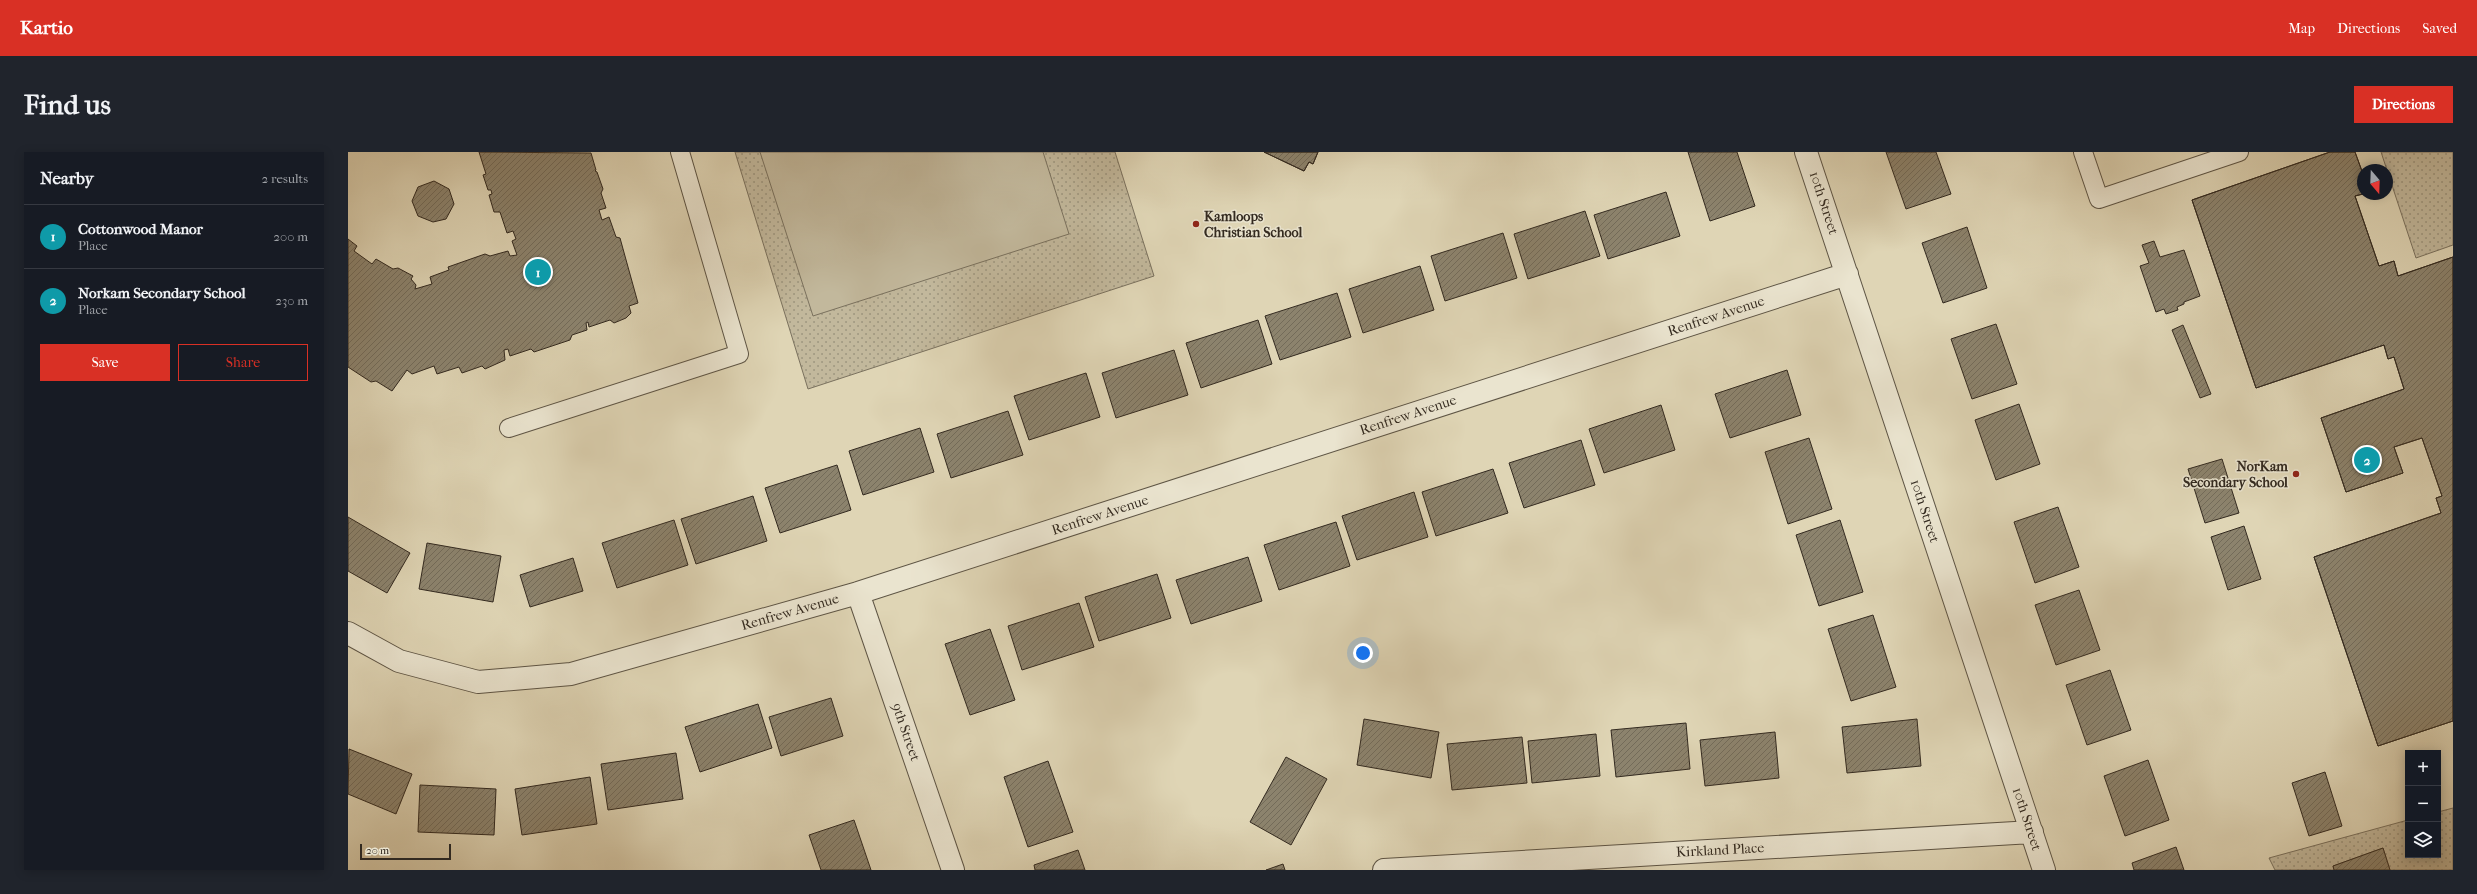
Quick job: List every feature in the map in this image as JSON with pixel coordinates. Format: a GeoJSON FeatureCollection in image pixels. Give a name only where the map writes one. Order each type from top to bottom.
{"type":"FeatureCollection","features":[{"type":"Feature","properties":{"kind":"street","name":"10th Street"},"geometry":{"type":"LineString","coordinates":[[1806,152],[2044,870]]}},
{"type":"Feature","properties":{"kind":"street","name":"Renfrew Avenue"},"geometry":{"type":"LineString","coordinates":[[348,633],[399,661],[478,682],[571,674],[858,593],[1847,274]]}},
{"type":"Feature","properties":{"kind":"street","name":"9th Street"},"geometry":{"type":"LineString","coordinates":[[858,593],[953,870]]}},
{"type":"Feature","properties":{"kind":"street","name":"Kirkland Place"},"geometry":{"type":"LineString","coordinates":[[1384,870],[2032,832]]}},
{"type":"Feature","properties":{"kind":"lane"},"geometry":{"type":"LineString","coordinates":[[509,428],[738,354],[680,152]]}},
{"type":"Feature","properties":{"kind":"lane"},"geometry":{"type":"LineString","coordinates":[[2083,152],[2099,199],[2240,152]]}},
{"type":"Feature","properties":{"kind":"shaded area"},"geometry":{"type":"Polygon","coordinates":[[[735,152],[1115,152],[1154,276],[808,389],[735,152]]]}},
{"type":"Feature","properties":{"kind":"shaded area"},"geometry":{"type":"Polygon","coordinates":[[[760,152],[1043,152],[1069,234],[813,316],[760,152]]]}},
{"type":"Feature","properties":{"kind":"shaded area"},"geometry":{"type":"Polygon","coordinates":[[[2381,152],[2453,152],[2453,245],[2416,258],[2393,188],[2393,164],[2385,164],[2381,152]]]}},
{"type":"Feature","properties":{"kind":"shaded area"},"geometry":{"type":"Polygon","coordinates":[[[2453,808],[2453,870],[2390,870],[2383,848],[2333,866],[2334,870],[2275,870],[2269,858],[2405,821],[2405,858],[2441,858],[2441,811],[2453,808]]]}},
{"type":"Feature","properties":{"kind":"building"},"geometry":{"type":"Polygon","coordinates":[[[479,152],[591,153],[595,171],[597,172],[603,189],[601,193],[606,208],[599,210],[602,220],[609,217],[616,237],[620,238],[638,303],[629,306],[631,313],[626,318],[614,323],[610,320],[589,327],[588,322],[586,323],[587,330],[572,335],[570,340],[534,352],[531,349],[510,356],[508,349],[504,350],[505,360],[485,369],[482,366],[462,373],[459,367],[437,374],[434,366],[412,374],[407,370],[392,391],[376,381],[371,382],[348,367],[348,239],[357,246],[354,251],[372,264],[376,259],[393,269],[398,268],[413,276],[411,279],[416,285],[415,289],[432,284],[430,277],[449,270],[448,267],[485,254],[490,256],[508,251],[510,256],[517,255],[512,241],[516,239],[513,231],[507,233],[500,212],[494,212],[489,195],[492,194],[491,190],[488,190],[483,175],[486,174],[479,152]]]}},
{"type":"Feature","properties":{"kind":"building","name":"Kamloops Christian School"},"geometry":{"type":"Polygon","coordinates":[[[1264,152],[1318,152],[1313,164],[1309,162],[1304,171],[1264,152]]]}},
{"type":"Feature","properties":{"kind":"building","name":"Kamloops Christian School"},"geometry":{"type":"Polygon","coordinates":[[[1264,152],[1318,152],[1313,164],[1309,162],[1304,171],[1264,152]]]}},
{"type":"Feature","properties":{"kind":"building"},"geometry":{"type":"Polygon","coordinates":[[[1688,152],[1737,152],[1755,206],[1710,221],[1688,152]]]}},
{"type":"Feature","properties":{"kind":"building"},"geometry":{"type":"Polygon","coordinates":[[[1886,152],[1936,152],[1951,194],[1906,209],[1886,152]]]}},
{"type":"Feature","properties":{"kind":"building"},"geometry":{"type":"Polygon","coordinates":[[[2330,152],[2355,152],[2359,164],[2357,164],[2357,196],[2355,196],[2379,266],[2394,261],[2398,276],[2453,257],[2453,721],[2378,746],[2314,557],[2441,513],[2436,498],[2442,496],[2422,438],[2394,447],[2403,473],[2346,492],[2321,418],[2404,389],[2394,357],[2388,359],[2384,345],[2256,388],[2192,200],[2330,152]]]}},
{"type":"Feature","properties":{"kind":"building"},"geometry":{"type":"Polygon","coordinates":[[[2330,152],[2355,152],[2359,164],[2357,164],[2357,196],[2355,196],[2379,266],[2394,261],[2398,276],[2453,257],[2453,721],[2378,746],[2314,557],[2441,513],[2436,498],[2442,496],[2422,438],[2394,447],[2403,473],[2346,492],[2321,418],[2404,389],[2394,357],[2388,359],[2384,345],[2256,388],[2192,200],[2330,152]]]}},
{"type":"Feature","properties":{"kind":"building"},"geometry":{"type":"Polygon","coordinates":[[[434,181],[449,189],[454,204],[446,219],[433,222],[418,216],[412,201],[418,187],[434,181]]]}},
{"type":"Feature","properties":{"kind":"building"},"geometry":{"type":"Polygon","coordinates":[[[1666,192],[1680,236],[1608,259],[1594,215],[1666,192]]]}},
{"type":"Feature","properties":{"kind":"building"},"geometry":{"type":"Polygon","coordinates":[[[1585,211],[1600,256],[1528,279],[1514,234],[1585,211]]]}},
{"type":"Feature","properties":{"kind":"building"},"geometry":{"type":"Polygon","coordinates":[[[1967,227],[1987,288],[1943,303],[1922,243],[1967,227]]]}},
{"type":"Feature","properties":{"kind":"building"},"geometry":{"type":"Polygon","coordinates":[[[1503,233],[1517,278],[1445,301],[1431,256],[1503,233]]]}},
{"type":"Feature","properties":{"kind":"building"},"geometry":{"type":"Polygon","coordinates":[[[2154,241],[2160,257],[2184,250],[2200,296],[2184,302],[2184,304],[2177,307],[2178,310],[2166,314],[2164,309],[2156,312],[2140,266],[2149,263],[2142,245],[2154,241]]]}},
{"type":"Feature","properties":{"kind":"building"},"geometry":{"type":"Polygon","coordinates":[[[1420,266],[1434,310],[1363,333],[1349,289],[1420,266]]]}},
{"type":"Feature","properties":{"kind":"building"},"geometry":{"type":"Polygon","coordinates":[[[1337,293],[1351,337],[1280,360],[1265,316],[1337,293]]]}},
{"type":"Feature","properties":{"kind":"building"},"geometry":{"type":"Polygon","coordinates":[[[1258,320],[1272,364],[1201,388],[1186,343],[1258,320]]]}},
{"type":"Feature","properties":{"kind":"building"},"geometry":{"type":"Polygon","coordinates":[[[1996,324],[2017,384],[1972,399],[1951,339],[1996,324]]]}},
{"type":"Feature","properties":{"kind":"building"},"geometry":{"type":"Polygon","coordinates":[[[2183,325],[2211,394],[2200,398],[2172,330],[2183,325]]]}},
{"type":"Feature","properties":{"kind":"building"},"geometry":{"type":"Polygon","coordinates":[[[1174,350],[1188,395],[1116,418],[1102,373],[1174,350]]]}},
{"type":"Feature","properties":{"kind":"building"},"geometry":{"type":"Polygon","coordinates":[[[1787,370],[1801,415],[1730,438],[1715,394],[1787,370]]]}},
{"type":"Feature","properties":{"kind":"building"},"geometry":{"type":"Polygon","coordinates":[[[1086,373],[1100,417],[1029,440],[1014,396],[1086,373]]]}},
{"type":"Feature","properties":{"kind":"building"},"geometry":{"type":"Polygon","coordinates":[[[2019,404],[2040,464],[1996,480],[1975,420],[2019,404]]]}},
{"type":"Feature","properties":{"kind":"building"},"geometry":{"type":"Polygon","coordinates":[[[1661,405],[1675,450],[1604,473],[1589,429],[1661,405]]]}},
{"type":"Feature","properties":{"kind":"building"},"geometry":{"type":"Polygon","coordinates":[[[1008,411],[1023,455],[951,478],[937,434],[1008,411]]]}},
{"type":"Feature","properties":{"kind":"building"},"geometry":{"type":"Polygon","coordinates":[[[920,428],[934,472],[863,495],[849,451],[920,428]]]}},
{"type":"Feature","properties":{"kind":"building"},"geometry":{"type":"Polygon","coordinates":[[[1809,438],[1832,509],[1788,524],[1765,452],[1809,438]]]}},
{"type":"Feature","properties":{"kind":"building"},"geometry":{"type":"Polygon","coordinates":[[[1581,440],[1595,485],[1524,508],[1509,463],[1581,440]]]}},
{"type":"Feature","properties":{"kind":"building"},"geometry":{"type":"Polygon","coordinates":[[[2222,459],[2239,513],[2205,523],[2188,469],[2222,459]]]}},
{"type":"Feature","properties":{"kind":"building"},"geometry":{"type":"Polygon","coordinates":[[[837,465],[851,510],[780,533],[765,488],[837,465]]]}},
{"type":"Feature","properties":{"kind":"building"},"geometry":{"type":"Polygon","coordinates":[[[1493,469],[1508,513],[1436,536],[1422,492],[1493,469]]]}},
{"type":"Feature","properties":{"kind":"building"},"geometry":{"type":"Polygon","coordinates":[[[1414,492],[1428,537],[1357,560],[1342,516],[1414,492]]]}},
{"type":"Feature","properties":{"kind":"building"},"geometry":{"type":"Polygon","coordinates":[[[753,496],[767,541],[696,564],[681,519],[753,496]]]}},
{"type":"Feature","properties":{"kind":"building"},"geometry":{"type":"Polygon","coordinates":[[[2058,507],[2079,567],[2035,583],[2014,522],[2058,507]]]}},
{"type":"Feature","properties":{"kind":"building"},"geometry":{"type":"Polygon","coordinates":[[[348,517],[410,553],[387,593],[348,571],[348,517]]]}},
{"type":"Feature","properties":{"kind":"building"},"geometry":{"type":"Polygon","coordinates":[[[674,520],[688,565],[617,588],[602,543],[674,520]]]}},
{"type":"Feature","properties":{"kind":"building"},"geometry":{"type":"Polygon","coordinates":[[[1840,520],[1863,592],[1819,606],[1796,535],[1840,520]]]}},
{"type":"Feature","properties":{"kind":"building"},"geometry":{"type":"Polygon","coordinates":[[[1336,522],[1350,566],[1279,590],[1264,545],[1336,522]]]}},
{"type":"Feature","properties":{"kind":"building"},"geometry":{"type":"Polygon","coordinates":[[[2244,526],[2261,579],[2228,590],[2211,537],[2244,526]]]}},
{"type":"Feature","properties":{"kind":"building"},"geometry":{"type":"Polygon","coordinates":[[[427,543],[501,556],[493,602],[419,589],[427,543]]]}},
{"type":"Feature","properties":{"kind":"building"},"geometry":{"type":"Polygon","coordinates":[[[1248,557],[1262,601],[1191,624],[1176,580],[1248,557]]]}},
{"type":"Feature","properties":{"kind":"building"},"geometry":{"type":"Polygon","coordinates":[[[573,558],[583,591],[530,607],[520,575],[573,558]]]}},
{"type":"Feature","properties":{"kind":"building"},"geometry":{"type":"Polygon","coordinates":[[[1157,574],[1171,618],[1099,641],[1085,597],[1157,574]]]}},
{"type":"Feature","properties":{"kind":"building"},"geometry":{"type":"Polygon","coordinates":[[[2079,590],[2100,650],[2056,665],[2035,605],[2079,590]]]}},
{"type":"Feature","properties":{"kind":"building"},"geometry":{"type":"Polygon","coordinates":[[[1079,603],[1094,647],[1022,670],[1008,626],[1079,603]]]}},
{"type":"Feature","properties":{"kind":"building"},"geometry":{"type":"Polygon","coordinates":[[[1873,615],[1896,687],[1851,701],[1828,629],[1873,615]]]}},
{"type":"Feature","properties":{"kind":"building"},"geometry":{"type":"Polygon","coordinates":[[[990,629],[1015,700],[970,715],[945,644],[990,629]]]}},
{"type":"Feature","properties":{"kind":"building"},"geometry":{"type":"Polygon","coordinates":[[[2110,670],[2131,730],[2087,745],[2066,685],[2110,670]]]}},
{"type":"Feature","properties":{"kind":"building"},"geometry":{"type":"Polygon","coordinates":[[[831,698],[843,736],[781,756],[769,717],[831,698]]]}},
{"type":"Feature","properties":{"kind":"building"},"geometry":{"type":"Polygon","coordinates":[[[758,704],[772,748],[700,772],[685,727],[758,704]]]}},
{"type":"Feature","properties":{"kind":"building"},"geometry":{"type":"Polygon","coordinates":[[[1364,719],[1439,732],[1431,778],[1357,765],[1364,719]]]}},
{"type":"Feature","properties":{"kind":"building"},"geometry":{"type":"Polygon","coordinates":[[[1917,719],[1921,766],[1847,773],[1842,727],[1917,719]]]}},
{"type":"Feature","properties":{"kind":"building"},"geometry":{"type":"Polygon","coordinates":[[[1686,723],[1690,769],[1616,777],[1611,730],[1686,723]]]}},
{"type":"Feature","properties":{"kind":"building"},"geometry":{"type":"Polygon","coordinates":[[[1775,732],[1779,778],[1705,786],[1700,740],[1775,732]]]}},
{"type":"Feature","properties":{"kind":"building"},"geometry":{"type":"Polygon","coordinates":[[[1596,734],[1600,776],[1532,783],[1528,741],[1596,734]]]}},
{"type":"Feature","properties":{"kind":"building"},"geometry":{"type":"Polygon","coordinates":[[[1522,737],[1527,783],[1452,790],[1447,744],[1522,737]]]}},
{"type":"Feature","properties":{"kind":"building"},"geometry":{"type":"Polygon","coordinates":[[[349,749],[412,774],[396,814],[348,794],[349,749]]]}},
{"type":"Feature","properties":{"kind":"building"},"geometry":{"type":"Polygon","coordinates":[[[676,753],[683,799],[608,810],[601,764],[676,753]]]}},
{"type":"Feature","properties":{"kind":"building"},"geometry":{"type":"Polygon","coordinates":[[[1286,757],[1327,779],[1291,845],[1250,822],[1286,757]]]}},
{"type":"Feature","properties":{"kind":"building"},"geometry":{"type":"Polygon","coordinates":[[[2148,760],[2169,820],[2125,836],[2104,776],[2148,760]]]}},
{"type":"Feature","properties":{"kind":"building"},"geometry":{"type":"Polygon","coordinates":[[[1048,761],[1073,832],[1028,847],[1004,777],[1048,761]]]}},
{"type":"Feature","properties":{"kind":"building"},"geometry":{"type":"Polygon","coordinates":[[[2325,772],[2342,826],[2309,836],[2292,783],[2325,772]]]}},
{"type":"Feature","properties":{"kind":"building"},"geometry":{"type":"Polygon","coordinates":[[[590,777],[597,824],[522,835],[515,789],[590,777]]]}},
{"type":"Feature","properties":{"kind":"building"},"geometry":{"type":"Polygon","coordinates":[[[420,785],[496,789],[494,835],[418,832],[420,785]]]}},
{"type":"Feature","properties":{"kind":"building"},"geometry":{"type":"Polygon","coordinates":[[[854,820],[871,870],[821,870],[809,835],[854,820]]]}},
{"type":"Feature","properties":{"kind":"building"},"geometry":{"type":"Polygon","coordinates":[[[2176,847],[2184,870],[2134,870],[2132,863],[2176,847]]]}},
{"type":"Feature","properties":{"kind":"building"},"geometry":{"type":"Polygon","coordinates":[[[2383,848],[2390,870],[2334,870],[2333,866],[2383,848]]]}},
{"type":"Feature","properties":{"kind":"building"},"geometry":{"type":"Polygon","coordinates":[[[1078,850],[1085,870],[1035,870],[1034,865],[1078,850]]]}},
{"type":"Feature","properties":{"kind":"building"},"geometry":{"type":"Polygon","coordinates":[[[1283,864],[1285,870],[1266,870],[1283,864]]]}},
{"type":"Feature","properties":{"kind":"place","name":"Kamloops Christian School"},"geometry":{"type":"Point","coordinates":[1196,224]}},
{"type":"Feature","properties":{"kind":"place","name":"Cottonwood Manor"},"geometry":{"type":"Point","coordinates":[538,272]}},
{"type":"Feature","properties":{"kind":"place","name":"Norkam Secondary School"},"geometry":{"type":"Point","coordinates":[2367,460]}},
{"type":"Feature","properties":{"kind":"place","name":"NorKam Secondary School"},"geometry":{"type":"Point","coordinates":[2296,474]}}]}
